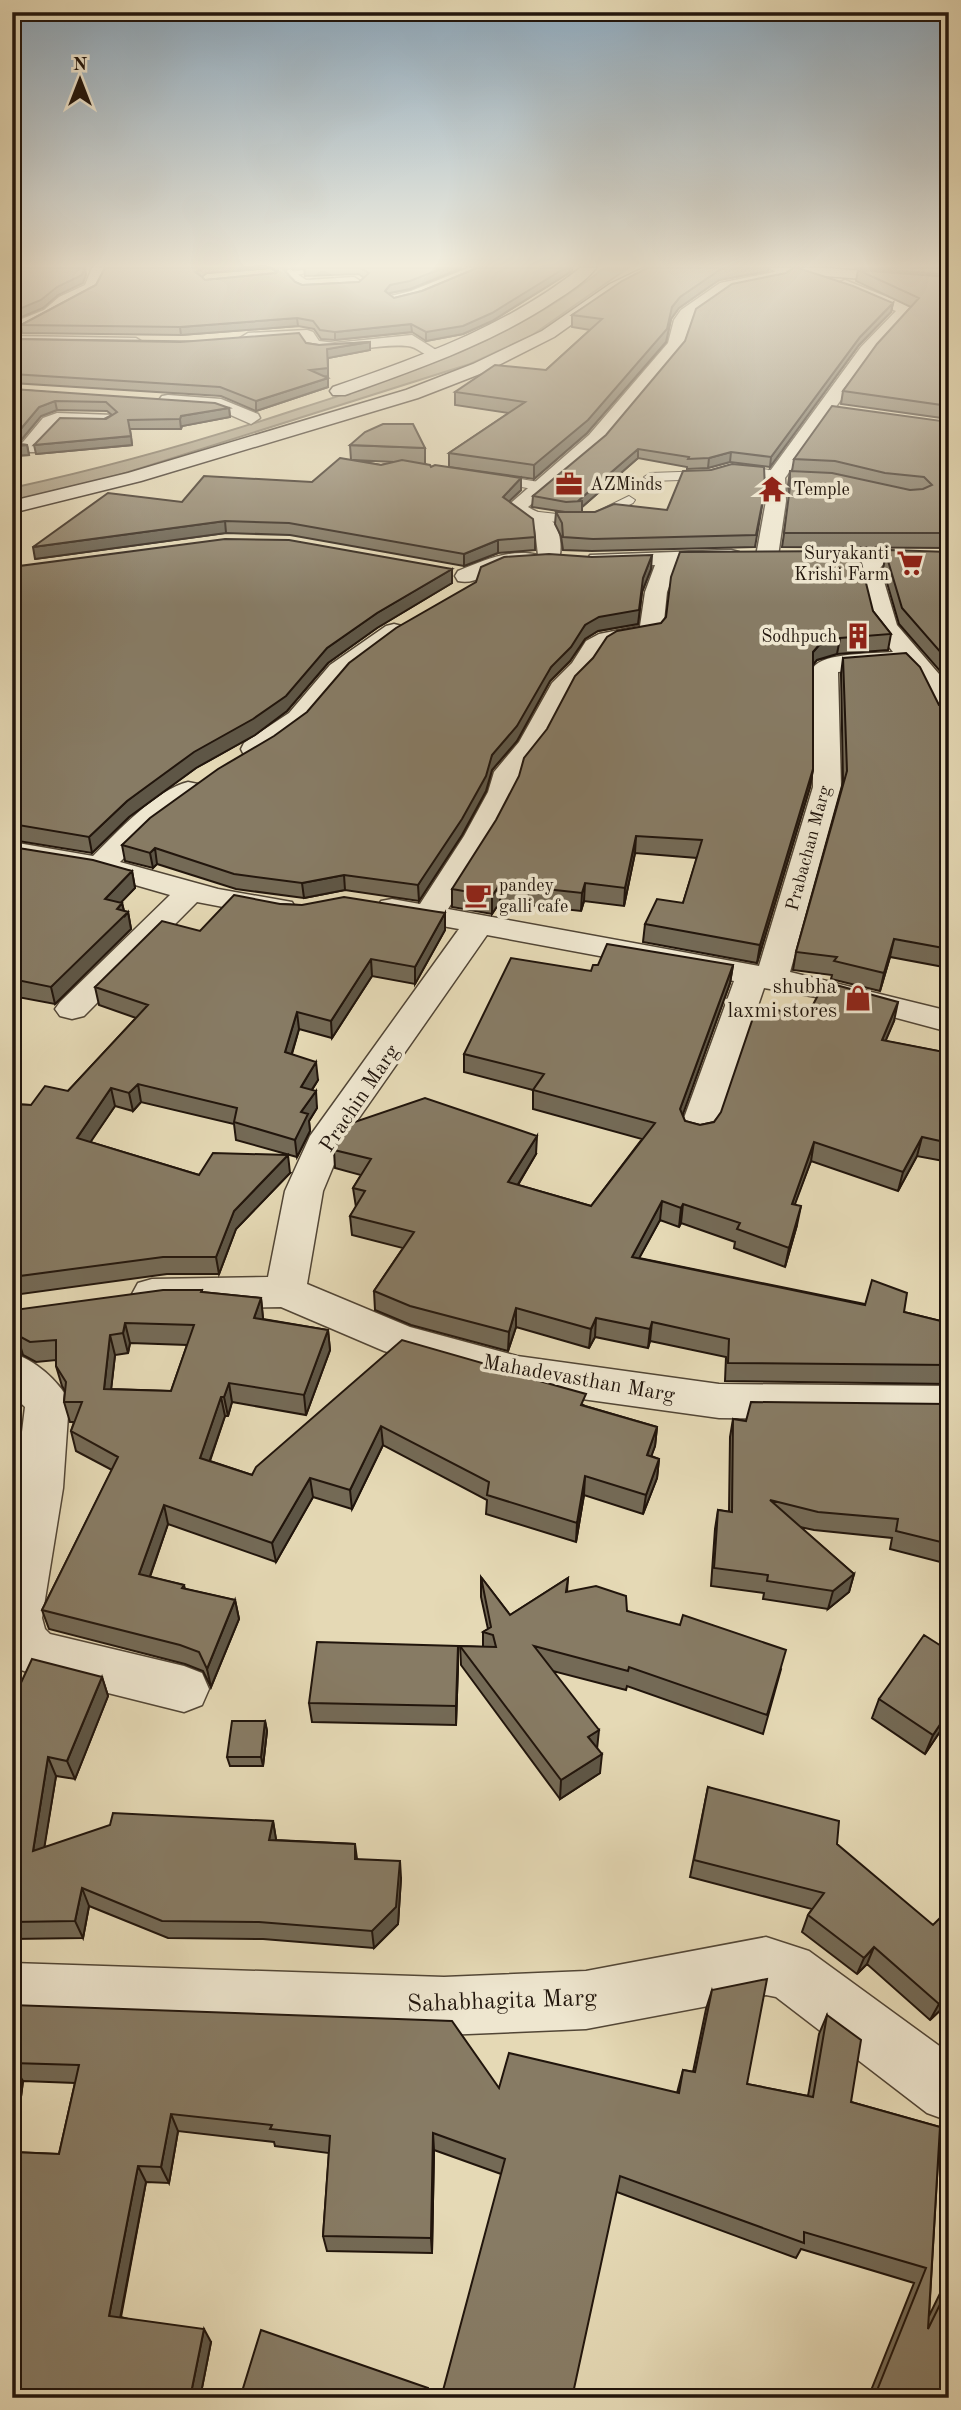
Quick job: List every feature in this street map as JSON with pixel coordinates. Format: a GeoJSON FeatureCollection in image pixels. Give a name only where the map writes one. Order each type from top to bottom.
{"type":"FeatureCollection","features":[{"type":"Feature","properties":{"kind":"street"},"geometry":{"type":"LineString","coordinates":[[322,397],[367,380]]}},
{"type":"Feature","properties":{"kind":"street"},"geometry":{"type":"LineString","coordinates":[[12,507],[134,477],[412,394],[447,380]]}},
{"type":"Feature","properties":{"kind":"street"},"geometry":{"type":"LineString","coordinates":[[567,559],[550,545],[545,526],[514,508],[596,439],[645,380]]}},
{"type":"Feature","properties":{"kind":"street"},"geometry":{"type":"LineString","coordinates":[[767,556],[780,477],[845,380]]}},
{"type":"Feature","properties":{"kind":"street"},"geometry":{"type":"LineString","coordinates":[[148,399],[221,404],[251,418]]}},
{"type":"Feature","properties":{"kind":"street"},"geometry":{"type":"LineString","coordinates":[[823,411],[848,414]]}},
{"type":"Feature","properties":{"kind":"street"},"geometry":{"type":"LineString","coordinates":[[229,425],[274,412]]}},
{"type":"Feature","properties":{"kind":"street"},"geometry":{"type":"LineString","coordinates":[[22,454],[50,422],[57,419],[114,421]]}},
{"type":"Feature","properties":{"kind":"street"},"geometry":{"type":"LineString","coordinates":[[881,555],[868,566],[885,625],[910,658],[930,678],[947,714]]}},
{"type":"Feature","properties":{"kind":"street"},"geometry":{"type":"LineString","coordinates":[[439,572],[466,576],[499,562],[793,556]]}},
{"type":"Feature","properties":{"kind":"street"},"geometry":{"type":"LineString","coordinates":[[844,558],[908,556]]}},
{"type":"Feature","properties":{"kind":"street"},"geometry":{"type":"LineString","coordinates":[[429,914],[479,836],[502,792],[508,772],[531,745],[561,688],[595,646],[608,639],[651,631],[656,592],[665,574],[667,560]]}},
{"type":"Feature","properties":{"kind":"street"},"geometry":{"type":"LineString","coordinates":[[450,598],[467,588],[466,576]]}},
{"type":"Feature","properties":{"kind":"street"},"geometry":{"type":"LineString","coordinates":[[230,763],[265,743],[298,719],[339,670],[387,635],[420,616]]}},
{"type":"Feature","properties":{"kind":"street","name":"Prabachan Marg"},"geometry":{"type":"LineString","coordinates":[[762,978],[827,787],[825,668],[838,664],[910,658]]}},
{"type":"Feature","properties":{"kind":"street"},"geometry":{"type":"LineString","coordinates":[[100,866],[141,825],[208,776]]}},
{"type":"Feature","properties":{"kind":"street"},"geometry":{"type":"LineString","coordinates":[[12,851],[100,866],[242,902],[304,910]]}},
{"type":"Feature","properties":{"kind":"street"},"geometry":{"type":"LineString","coordinates":[[72,1009],[191,891]]}},
{"type":"Feature","properties":{"kind":"street"},"geometry":{"type":"LineString","coordinates":[[359,904],[429,914],[825,989],[949,1022]]}},
{"type":"Feature","properties":{"kind":"street","name":"Prachin Marg"},"geometry":{"type":"LineString","coordinates":[[285,1292],[304,1191],[328,1136],[478,925]]}},
{"type":"Feature","properties":{"kind":"street"},"geometry":{"type":"LineString","coordinates":[[698,1129],[762,978]]}},
{"type":"Feature","properties":{"kind":"street","name":"Mahadevasthan Marg"},"geometry":{"type":"LineString","coordinates":[[116,1299],[167,1292],[285,1292],[399,1340],[517,1373],[719,1401],[949,1403]]}},
{"type":"Feature","properties":{"kind":"street"},"geometry":{"type":"LineString","coordinates":[[12,1369],[47,1401],[40,1488],[18,1618],[23,1640],[36,1653],[184,1689]]}},
{"type":"Feature","properties":{"kind":"street","name":"Sahabhagita Marg"},"geometry":{"type":"LineString","coordinates":[[12,1992],[430,2005],[482,2004],[586,2000],[766,1965],[789,1971],[949,2091]]}},
{"type":"Feature","properties":{"kind":"lane"},"geometry":{"type":"LineString","coordinates":[[650,477],[709,475],[730,468],[780,477]]}},
{"type":"Feature","properties":{"kind":"lane"},"geometry":{"type":"LineString","coordinates":[[471,476],[539,486]]}},
{"type":"Feature","properties":{"kind":"lane"},"geometry":{"type":"LineString","coordinates":[[521,514],[566,519],[594,518],[629,500]]}},
{"type":"Feature","properties":{"kind":"shaded area"},"geometry":{"type":"Polygon","coordinates":[[[383,380],[418,380],[97,482],[12,502],[12,488],[192,442],[383,380]]]}},
{"type":"Feature","properties":{"kind":"building"},"geometry":{"type":"Polygon","coordinates":[[[115,380],[320,380],[256,401],[220,387],[115,380]]]}},
{"type":"Feature","properties":{"kind":"building"},"geometry":{"type":"Polygon","coordinates":[[[472,380],[622,380],[588,420],[534,465],[449,453],[525,402],[455,392],[472,380]]]}},
{"type":"Feature","properties":{"kind":"building"},"geometry":{"type":"Polygon","coordinates":[[[652,380],[828,380],[771,457],[731,452],[709,458],[688,459],[689,457],[638,449],[578,501],[582,501],[566,502],[533,496],[606,435],[652,380]]]}},
{"type":"Feature","properties":{"kind":"building"},"geometry":{"type":"Polygon","coordinates":[[[851,380],[949,380],[949,406],[843,391],[851,380]]]}},
{"type":"Feature","properties":{"kind":"building"},"geometry":{"type":"Polygon","coordinates":[[[12,389],[215,403],[229,408],[181,416],[180,419],[128,420],[131,436],[34,445],[60,418],[106,419],[117,412],[106,402],[55,401],[39,407],[14,437],[17,444],[27,445],[12,446],[12,389]]]}},
{"type":"Feature","properties":{"kind":"building"},"geometry":{"type":"Polygon","coordinates":[[[832,406],[949,422],[949,533],[784,533],[790,471],[832,473],[910,490],[932,485],[924,477],[885,473],[835,461],[794,459],[832,406]]]}},
{"type":"Feature","properties":{"kind":"building"},"geometry":{"type":"Polygon","coordinates":[[[383,424],[413,424],[425,448],[350,445],[365,432],[383,424]]]}},
{"type":"Feature","properties":{"kind":"building"},"geometry":{"type":"Polygon","coordinates":[[[340,458],[381,465],[402,460],[431,467],[435,465],[521,478],[503,497],[533,519],[535,537],[498,540],[464,554],[289,523],[225,521],[33,547],[108,493],[182,502],[204,476],[312,482],[340,458]]]}},
{"type":"Feature","properties":{"kind":"building"},"geometry":{"type":"Polygon","coordinates":[[[732,464],[764,467],[765,489],[756,535],[593,539],[563,537],[562,523],[556,512],[595,512],[614,504],[667,510],[683,471],[711,470],[732,464]]]}},
{"type":"Feature","properties":{"kind":"building"},"geometry":{"type":"Polygon","coordinates":[[[225,539],[289,540],[452,569],[377,613],[327,648],[286,696],[253,719],[194,752],[127,801],[89,837],[12,824],[12,567],[225,539]]]}},
{"type":"Feature","properties":{"kind":"building"},"geometry":{"type":"Polygon","coordinates":[[[890,550],[949,552],[949,663],[902,608],[886,554],[890,550]]]}},
{"type":"Feature","properties":{"kind":"building"},"geometry":{"type":"Polygon","coordinates":[[[858,551],[873,611],[891,634],[840,638],[820,644],[813,652],[813,769],[760,945],[645,924],[657,899],[683,903],[702,840],[636,836],[625,888],[585,883],[582,893],[500,884],[492,896],[452,889],[496,820],[519,776],[524,758],[547,729],[575,676],[593,658],[607,637],[617,631],[661,623],[666,617],[671,577],[680,552],[858,551]]]}},
{"type":"Feature","properties":{"kind":"building"},"geometry":{"type":"Polygon","coordinates":[[[549,554],[592,557],[652,555],[643,578],[639,610],[599,617],[585,625],[571,647],[551,667],[517,726],[492,755],[486,776],[462,819],[418,885],[344,875],[302,883],[234,874],[155,848],[150,853],[122,845],[150,818],[218,769],[274,736],[307,712],[349,663],[396,628],[476,582],[481,567],[504,557],[549,554]]]}},
{"type":"Feature","properties":{"kind":"building"},"geometry":{"type":"Polygon","coordinates":[[[906,653],[920,667],[939,705],[949,706],[949,949],[894,939],[884,973],[834,961],[837,957],[796,952],[847,771],[843,658],[906,653]]]}},
{"type":"Feature","properties":{"kind":"building"},"geometry":{"type":"Polygon","coordinates":[[[12,847],[93,860],[132,871],[105,899],[122,903],[117,909],[128,912],[51,987],[12,979],[12,847]]]}},
{"type":"Feature","properties":{"kind":"building"},"geometry":{"type":"Polygon","coordinates":[[[234,895],[280,904],[302,905],[344,897],[445,913],[415,967],[371,959],[331,1021],[297,1012],[285,1052],[316,1062],[301,1087],[316,1091],[301,1112],[308,1114],[295,1140],[234,1122],[237,1108],[138,1084],[129,1093],[111,1088],[77,1138],[199,1175],[213,1153],[288,1155],[234,1211],[216,1257],[163,1257],[12,1277],[12,1104],[31,1105],[45,1086],[68,1091],[148,1005],[95,987],[162,921],[200,931],[234,895]]]}},
{"type":"Feature","properties":{"kind":"building"},"geometry":{"type":"Polygon","coordinates":[[[607,944],[733,965],[680,1109],[685,1121],[700,1125],[714,1122],[721,1112],[757,1006],[807,1016],[825,982],[898,1002],[882,1040],[949,1053],[949,1143],[922,1137],[903,1172],[814,1142],[792,1204],[801,1206],[789,1248],[737,1229],[740,1223],[683,1204],[681,1208],[662,1201],[632,1257],[865,1305],[872,1280],[907,1293],[904,1312],[949,1323],[949,1365],[728,1363],[729,1339],[652,1322],[650,1329],[596,1318],[591,1329],[516,1308],[509,1332],[410,1306],[374,1291],[414,1232],[350,1216],[365,1191],[353,1188],[371,1159],[334,1150],[346,1121],[352,1123],[425,1098],[537,1136],[508,1182],[591,1206],[655,1123],[533,1090],[544,1074],[464,1054],[511,958],[591,971],[593,965],[598,965],[607,944]]]}},
{"type":"Feature","properties":{"kind":"building"},"geometry":{"type":"Polygon","coordinates":[[[163,1290],[202,1290],[201,1292],[261,1298],[254,1318],[328,1330],[304,1395],[229,1383],[224,1397],[221,1397],[200,1458],[252,1475],[256,1467],[402,1340],[517,1373],[537,1376],[536,1380],[586,1394],[581,1405],[657,1427],[647,1455],[659,1459],[646,1495],[585,1476],[577,1523],[487,1495],[489,1482],[381,1426],[350,1490],[310,1478],[272,1543],[164,1505],[139,1574],[184,1585],[182,1588],[235,1600],[207,1669],[199,1652],[180,1645],[42,1610],[118,1457],[71,1431],[82,1402],[64,1402],[66,1382],[56,1366],[56,1340],[30,1342],[17,1335],[14,1310],[163,1290]],[[125,1323],[123,1333],[110,1335],[104,1389],[171,1391],[194,1325],[125,1323]]]}},
{"type":"Feature","properties":{"kind":"building"},"geometry":{"type":"Polygon","coordinates":[[[751,1402],[949,1404],[949,1544],[896,1531],[898,1519],[818,1512],[770,1500],[854,1574],[833,1591],[767,1581],[768,1575],[714,1568],[718,1510],[732,1512],[733,1419],[746,1421],[751,1402]]]}},
{"type":"Feature","properties":{"kind":"building"},"geometry":{"type":"Polygon","coordinates":[[[481,1577],[510,1615],[568,1578],[566,1592],[596,1586],[626,1596],[627,1611],[680,1625],[683,1615],[786,1650],[767,1715],[629,1667],[628,1671],[534,1646],[599,1730],[588,1737],[602,1754],[561,1780],[460,1646],[496,1647],[493,1635],[483,1632],[491,1627],[481,1577]]]}},
{"type":"Feature","properties":{"kind":"building"},"geometry":{"type":"Polygon","coordinates":[[[924,1635],[949,1651],[949,1711],[933,1735],[879,1699],[924,1635]]]}},
{"type":"Feature","properties":{"kind":"building"},"geometry":{"type":"Polygon","coordinates":[[[317,1642],[458,1646],[456,1706],[309,1703],[317,1642]]]}},
{"type":"Feature","properties":{"kind":"building"},"geometry":{"type":"Polygon","coordinates":[[[32,1659],[102,1677],[67,1761],[48,1757],[33,1851],[110,1825],[113,1813],[273,1821],[269,1840],[355,1844],[355,1859],[400,1861],[396,1907],[372,1931],[259,1922],[162,1921],[82,1888],[75,1921],[12,1922],[12,1685],[19,1687],[32,1659]]]}},
{"type":"Feature","properties":{"kind":"building"},"geometry":{"type":"Polygon","coordinates":[[[232,1721],[265,1721],[261,1757],[227,1757],[232,1721]]]}},
{"type":"Feature","properties":{"kind":"building"},"geometry":{"type":"Polygon","coordinates":[[[708,1787],[839,1821],[837,1844],[933,1925],[949,1909],[949,1995],[939,2004],[874,1947],[864,1958],[808,1915],[824,1893],[694,1860],[708,1787]]]}},
{"type":"Feature","properties":{"kind":"building"},"geometry":{"type":"Polygon","coordinates":[[[767,1979],[747,2084],[813,2097],[827,2015],[861,2040],[851,2102],[940,2127],[928,2329],[949,2286],[949,2398],[874,2398],[926,2268],[804,2232],[804,2243],[620,2176],[572,2398],[441,2398],[505,2159],[433,2133],[431,2238],[323,2236],[330,2136],[270,2129],[272,2125],[171,2114],[161,2167],[138,2166],[109,2316],[204,2329],[190,2398],[12,2398],[12,2152],[59,2154],[79,2065],[12,2063],[12,2005],[452,2021],[499,2088],[509,2053],[679,2093],[683,2070],[695,2072],[712,1990],[767,1979]]]}},
{"type":"Feature","properties":{"kind":"building"},"geometry":{"type":"Polygon","coordinates":[[[261,2330],[428,2388],[428,2398],[240,2398],[261,2330]]]}},
{"type":"Feature","properties":{"kind":"place","name":"AZMinds"},"geometry":{"type":"Point","coordinates":[569,484]}},
{"type":"Feature","properties":{"kind":"place","name":"Temple"},"geometry":{"type":"Point","coordinates":[772,489]}},
{"type":"Feature","properties":{"kind":"place","name":"Suryakanti Krishi Farm"},"geometry":{"type":"Point","coordinates":[910,563]}},
{"type":"Feature","properties":{"kind":"place","name":"Sodhpuch"},"geometry":{"type":"Point","coordinates":[858,636]}},
{"type":"Feature","properties":{"kind":"place","name":"pandey galli cafe"},"geometry":{"type":"Point","coordinates":[478,895]}},
{"type":"Feature","properties":{"kind":"place","name":"shubha laxmi stores"},"geometry":{"type":"Point","coordinates":[858,998]}}]}
